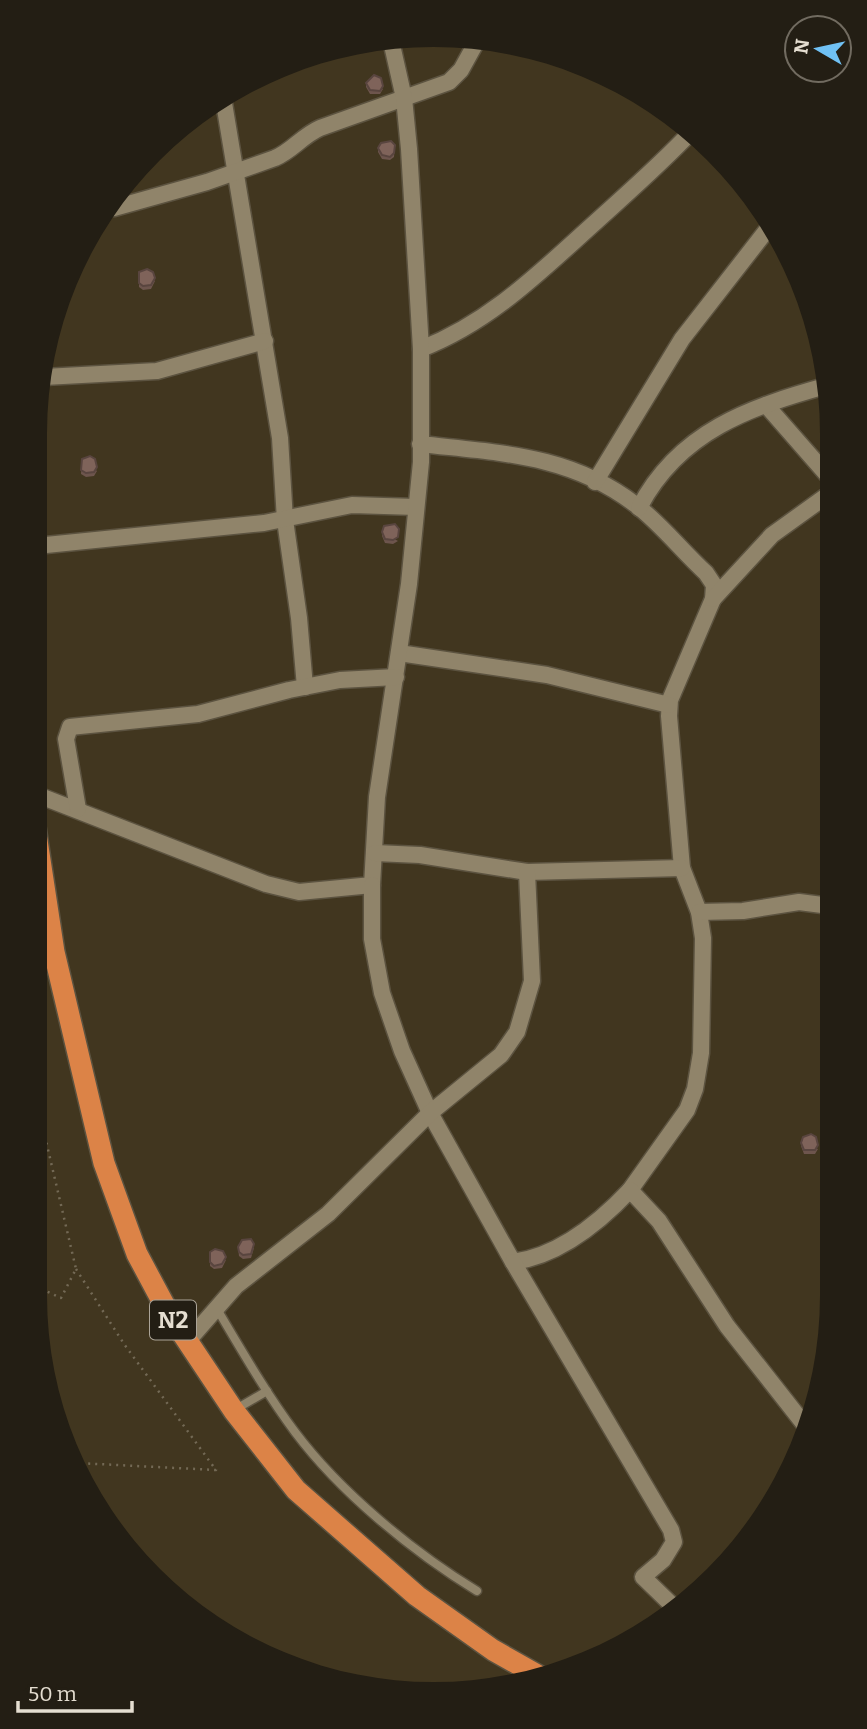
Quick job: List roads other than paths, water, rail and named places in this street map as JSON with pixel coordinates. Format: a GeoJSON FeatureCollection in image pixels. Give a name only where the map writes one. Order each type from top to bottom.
{"type":"FeatureCollection","features":[{"type":"Feature","properties":{"kind":"highway","name":"N2"},"geometry":{"type":"LineString","coordinates":[[47,903],[54,952],[103,1163],[137,1254],[187,1342],[234,1411],[296,1490],[417,1596],[493,1650],[528,1670]]}},
{"type":"Feature","properties":{"kind":"street"},"geometry":{"type":"LineString","coordinates":[[393,50],[404,98],[421,349],[420,444],[416,507],[399,653],[377,797],[372,939],[382,993],[402,1051],[430,1113],[513,1262],[671,1530],[674,1542],[669,1552],[643,1577],[669,1602]]}},
{"type":"Feature","properties":{"kind":"street"},"geometry":{"type":"LineString","coordinates":[[121,206],[234,173],[285,154],[298,139],[320,128],[454,79],[472,50]]}},
{"type":"Feature","properties":{"kind":"street"},"geometry":{"type":"LineString","coordinates":[[225,108],[280,438],[285,520],[299,618],[305,687]]}},
{"type":"Feature","properties":{"kind":"street"},"geometry":{"type":"LineString","coordinates":[[421,349],[452,337],[536,279],[657,168],[684,140]]}},
{"type":"Feature","properties":{"kind":"street"},"geometry":{"type":"LineString","coordinates":[[595,482],[682,339],[764,234]]}},
{"type":"Feature","properties":{"kind":"street"},"geometry":{"type":"LineString","coordinates":[[52,377],[157,371],[265,341]]}},
{"type":"Feature","properties":{"kind":"street"},"geometry":{"type":"LineString","coordinates":[[639,508],[651,485],[689,445],[706,432],[766,405],[817,388]]}},
{"type":"Feature","properties":{"kind":"street"},"geometry":{"type":"LineString","coordinates":[[766,405],[820,467]]}},
{"type":"Feature","properties":{"kind":"street"},"geometry":{"type":"LineString","coordinates":[[420,444],[545,459],[595,482],[639,508],[712,580],[713,599]]}},
{"type":"Feature","properties":{"kind":"street"},"geometry":{"type":"LineString","coordinates":[[513,1262],[548,1255],[630,1190],[673,1132],[695,1089],[704,1015],[703,938],[699,912],[682,868],[669,734],[669,705],[713,599],[772,535],[820,500]]}},
{"type":"Feature","properties":{"kind":"street"},"geometry":{"type":"LineString","coordinates":[[47,545],[285,520],[352,505],[416,507]]}},
{"type":"Feature","properties":{"kind":"street"},"geometry":{"type":"LineString","coordinates":[[399,653],[547,675],[669,705]]}},
{"type":"Feature","properties":{"kind":"street"},"geometry":{"type":"LineString","coordinates":[[78,809],[66,739],[70,727],[198,714],[340,680],[396,677]]}},
{"type":"Feature","properties":{"kind":"street"},"geometry":{"type":"LineString","coordinates":[[47,798],[266,884],[299,892],[372,885]]}},
{"type":"Feature","properties":{"kind":"street"},"geometry":{"type":"LineString","coordinates":[[375,853],[420,855],[527,872],[682,868]]}},
{"type":"Feature","properties":{"kind":"street"},"geometry":{"type":"LineString","coordinates":[[187,1342],[236,1286],[327,1214],[430,1113],[501,1055],[522,1022],[532,981],[527,872]]}},
{"type":"Feature","properties":{"kind":"street"},"geometry":{"type":"LineString","coordinates":[[699,912],[743,911],[799,902],[820,905]]}},
{"type":"Feature","properties":{"kind":"street"},"geometry":{"type":"LineString","coordinates":[[630,1190],[659,1221],[727,1326],[800,1418]]}},
{"type":"Feature","properties":{"kind":"lane"},"geometry":{"type":"LineString","coordinates":[[217,1309],[296,1433],[344,1485],[429,1559],[477,1591]]}},
{"type":"Feature","properties":{"kind":"lane"},"geometry":{"type":"LineString","coordinates":[[234,1411],[267,1391]]}}]}
